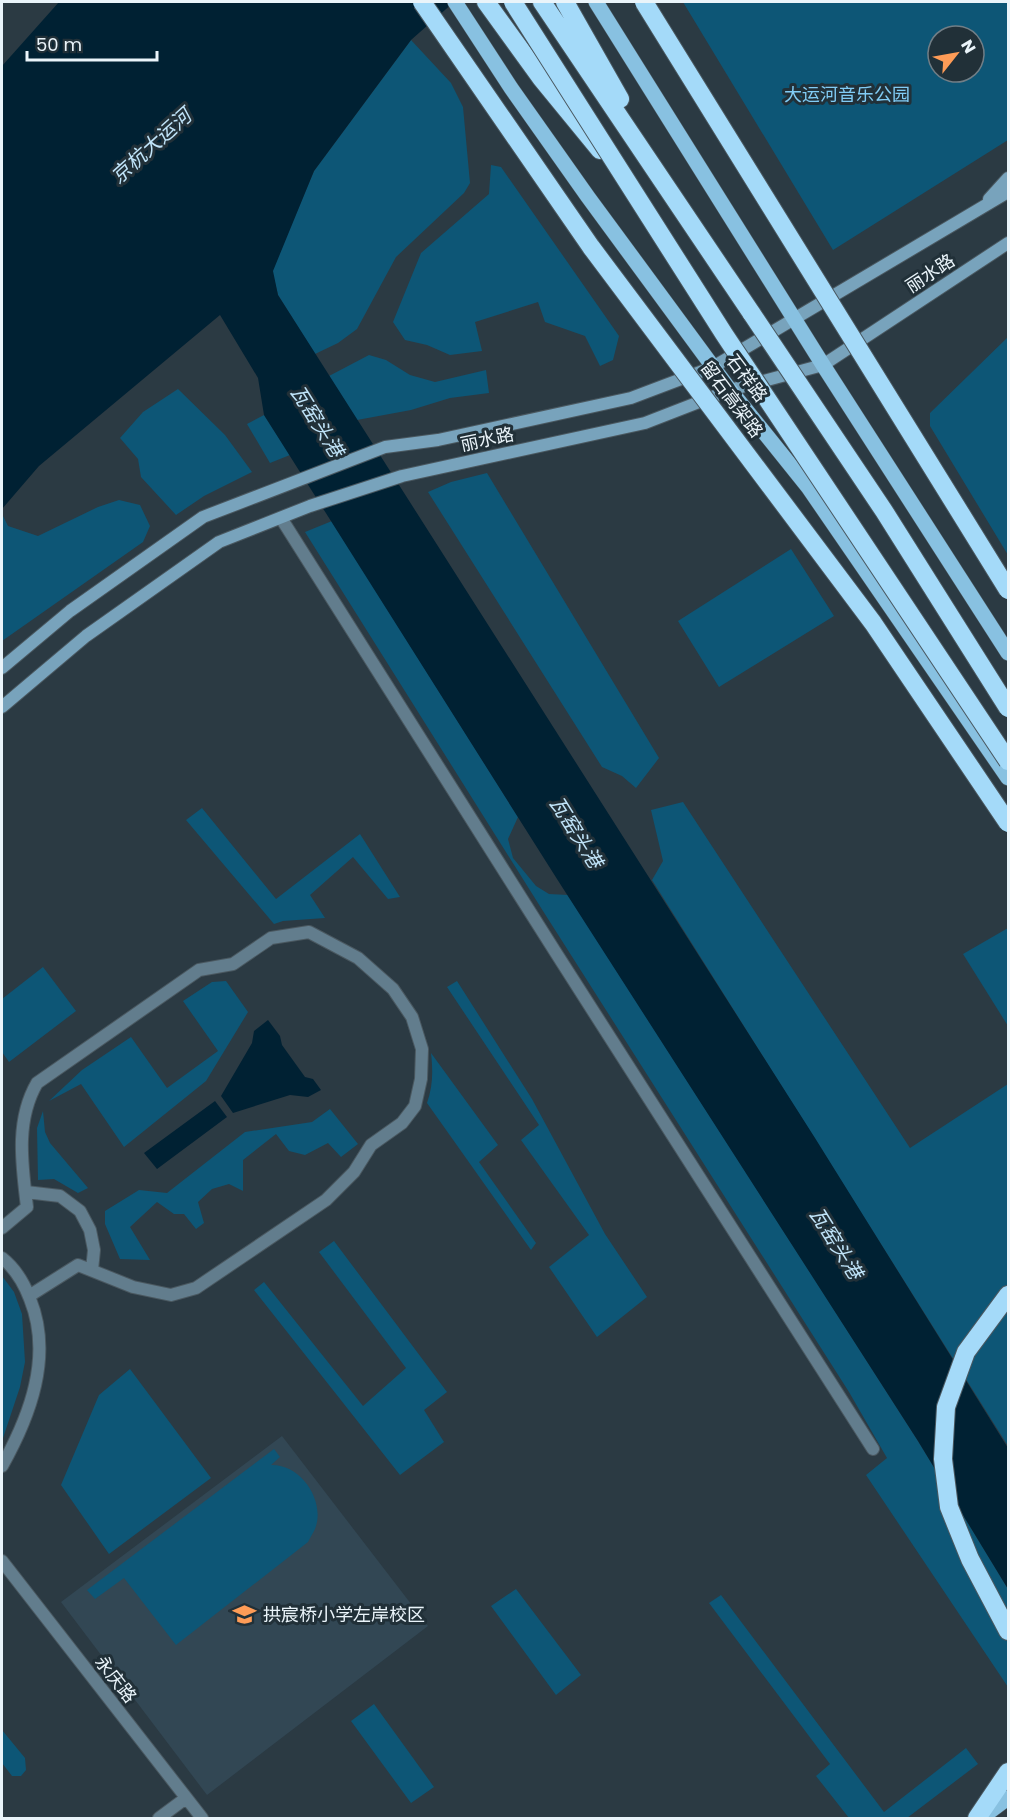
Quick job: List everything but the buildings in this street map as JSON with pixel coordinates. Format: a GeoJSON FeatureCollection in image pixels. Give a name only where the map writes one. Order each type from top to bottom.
{"type":"FeatureCollection","features":[{"type":"Feature","properties":{"kind":"highway","name":"留石高架路"},"geometry":{"type":"LineString","coordinates":[[422,2],[591,247],[873,623],[1008,823]]}},
{"type":"Feature","properties":{"kind":"highway"},"geometry":{"type":"LineString","coordinates":[[486,2],[541,78],[627,184]]}},
{"type":"Feature","properties":{"kind":"highway","name":"留石高架路"},"geometry":{"type":"LineString","coordinates":[[513,2],[724,334],[1008,761]]}},
{"type":"Feature","properties":{"kind":"highway"},"geometry":{"type":"LineString","coordinates":[[542,2],[884,511],[1008,708]]}},
{"type":"Feature","properties":{"kind":"highway"},"geometry":{"type":"LineString","coordinates":[[565,2],[675,197]]}},
{"type":"Feature","properties":{"kind":"highway"},"geometry":{"type":"LineString","coordinates":[[644,2],[1008,590]]}},
{"type":"Feature","properties":{"kind":"highway"},"geometry":{"type":"LineString","coordinates":[[1008,1295],[966,1352],[946,1407],[943,1459],[949,1508],[970,1559],[1008,1631]]}},
{"type":"Feature","properties":{"kind":"highway"},"geometry":{"type":"LineString","coordinates":[[979,1818],[1008,1772]]}},
{"type":"Feature","properties":{"kind":"main road","name":"石祥路"},"geometry":{"type":"LineString","coordinates":[[455,2],[511,88],[562,160],[730,390],[808,487],[1008,778]]}},
{"type":"Feature","properties":{"kind":"main road"},"geometry":{"type":"LineString","coordinates":[[596,2],[823,365],[1008,653]]}},
{"type":"Feature","properties":{"kind":"main road","name":"丽水路"},"geometry":{"type":"LineString","coordinates":[[978,210],[1008,178]]}},
{"type":"Feature","properties":{"kind":"main road","name":"丽水路"},"geometry":{"type":"LineString","coordinates":[[2,668],[70,611],[203,517],[386,447],[438,440],[631,398],[713,367],[1008,192]]}},
{"type":"Feature","properties":{"kind":"main road","name":"丽水路"},"geometry":{"type":"LineString","coordinates":[[2,707],[86,636],[219,542],[314,505],[402,476],[645,423],[730,390],[823,365],[1006,246]]}},
{"type":"Feature","properties":{"kind":"main road"},"geometry":{"type":"LineString","coordinates":[[979,1818],[1008,1798]]}},
{"type":"Feature","properties":{"kind":"street"},"geometry":{"type":"LineString","coordinates":[[281,518],[605,1033],[873,1449]]}},
{"type":"Feature","properties":{"kind":"street"},"geometry":{"type":"LineString","coordinates":[[2,1228],[27,1207],[21,1156],[28,1099],[37,1083],[199,970],[233,964],[272,938],[309,932],[358,958],[393,988],[412,1017],[422,1049],[421,1079],[415,1106],[402,1123],[371,1144],[354,1172],[326,1200],[196,1288],[171,1295],[133,1287],[78,1265],[29,1296]]}},
{"type":"Feature","properties":{"kind":"street"},"geometry":{"type":"LineString","coordinates":[[26,1192],[60,1196],[80,1211],[90,1230],[94,1250],[92,1270]]}},
{"type":"Feature","properties":{"kind":"street"},"geometry":{"type":"LineString","coordinates":[[2,1258],[20,1276],[29,1296],[38,1318],[40,1345],[39,1370],[29,1408],[2,1466]]}},
{"type":"Feature","properties":{"kind":"street","name":"永庆路"},"geometry":{"type":"LineString","coordinates":[[2,1561],[202,1818]]}},
{"type":"Feature","properties":{"kind":"street"},"geometry":{"type":"LineString","coordinates":[[159,1818],[186,1798]]}},
{"type":"Feature","properties":{"kind":"shaded area","name":"拱宸桥小学左岸校区"},"geometry":{"type":"Polygon","coordinates":[[[282,1436],[428,1626],[207,1795],[61,1602],[282,1436]]]}},
{"type":"Feature","properties":{"kind":"green space","name":"大运河音乐公园"},"geometry":{"type":"Polygon","coordinates":[[[683,2],[1008,2],[1008,140],[833,250],[683,2]]]}},
{"type":"Feature","properties":{"kind":"green space"},"geometry":{"type":"Polygon","coordinates":[[[411,40],[451,83],[463,107],[470,183],[464,193],[396,257],[357,329],[338,343],[315,354],[278,295],[272,271],[314,171],[411,40]]]}},
{"type":"Feature","properties":{"kind":"green space"},"geometry":{"type":"Polygon","coordinates":[[[491,165],[501,167],[619,336],[613,360],[600,366],[585,336],[545,322],[538,302],[475,322],[482,351],[450,355],[427,345],[405,340],[393,322],[421,253],[489,194],[491,165]]]}},
{"type":"Feature","properties":{"kind":"green space"},"geometry":{"type":"Polygon","coordinates":[[[1008,337],[1008,555],[930,426],[930,413],[1008,337]]]}},
{"type":"Feature","properties":{"kind":"green space"},"geometry":{"type":"Polygon","coordinates":[[[369,355],[386,360],[410,375],[435,382],[486,370],[489,393],[450,398],[411,410],[357,420],[329,376],[369,355]]]}},
{"type":"Feature","properties":{"kind":"green space"},"geometry":{"type":"Polygon","coordinates":[[[178,389],[225,435],[252,472],[204,496],[176,515],[141,477],[138,459],[120,438],[143,412],[178,389]]]}},
{"type":"Feature","properties":{"kind":"green space"},"geometry":{"type":"Polygon","coordinates":[[[264,415],[290,455],[270,463],[247,424],[264,415]]]}},
{"type":"Feature","properties":{"kind":"green space"},"geometry":{"type":"Polygon","coordinates":[[[487,473],[659,758],[636,788],[622,776],[602,767],[428,492],[451,482],[487,473]]]}},
{"type":"Feature","properties":{"kind":"green space"},"geometry":{"type":"Polygon","coordinates":[[[119,500],[140,505],[150,526],[143,542],[2,641],[2,514],[8,526],[38,536],[98,507],[119,500]]]}},
{"type":"Feature","properties":{"kind":"green space"},"geometry":{"type":"Polygon","coordinates":[[[332,521],[518,817],[508,839],[513,858],[536,886],[549,894],[568,895],[918,1441],[1008,1589],[1008,1687],[866,1475],[887,1458],[849,1392],[305,532],[332,521]]]}},
{"type":"Feature","properties":{"kind":"green space"},"geometry":{"type":"Polygon","coordinates":[[[791,549],[834,616],[719,687],[678,621],[791,549]]]}},
{"type":"Feature","properties":{"kind":"green space"},"geometry":{"type":"Polygon","coordinates":[[[683,802],[910,1148],[1008,1084],[1008,1446],[652,880],[663,861],[651,810],[683,802]]]}},
{"type":"Feature","properties":{"kind":"green space"},"geometry":{"type":"Polygon","coordinates":[[[202,808],[276,899],[360,834],[400,897],[388,899],[353,857],[310,895],[325,918],[283,921],[274,924],[186,820],[202,808]]]}},
{"type":"Feature","properties":{"kind":"green space"},"geometry":{"type":"Polygon","coordinates":[[[1008,928],[1008,1026],[963,954],[1008,928]]]}},
{"type":"Feature","properties":{"kind":"green space"},"geometry":{"type":"Polygon","coordinates":[[[43,967],[76,1011],[9,1062],[2,1052],[2,999],[43,967]]]}},
{"type":"Feature","properties":{"kind":"green space"},"geometry":{"type":"Polygon","coordinates":[[[226,981],[248,1012],[206,1081],[124,1147],[81,1084],[49,1101],[82,1070],[131,1037],[167,1088],[218,1051],[183,1001],[212,982],[226,981]]]}},
{"type":"Feature","properties":{"kind":"green space"},"geometry":{"type":"Polygon","coordinates":[[[457,981],[532,1099],[605,1234],[647,1297],[597,1337],[549,1267],[589,1235],[521,1140],[539,1125],[447,987],[457,981]]]}},
{"type":"Feature","properties":{"kind":"green space"},"geometry":{"type":"Polygon","coordinates":[[[431,1053],[498,1145],[479,1162],[536,1243],[531,1250],[427,1103],[432,1078],[431,1053]]]}},
{"type":"Feature","properties":{"kind":"green space"},"geometry":{"type":"Polygon","coordinates":[[[330,1109],[358,1144],[341,1157],[328,1143],[305,1155],[289,1151],[276,1134],[243,1160],[243,1191],[229,1184],[212,1189],[198,1202],[204,1223],[196,1229],[184,1214],[174,1214],[157,1202],[130,1227],[150,1260],[120,1259],[105,1224],[105,1211],[139,1190],[167,1193],[245,1132],[312,1122],[330,1109]]]}},
{"type":"Feature","properties":{"kind":"green space"},"geometry":{"type":"Polygon","coordinates":[[[43,1111],[45,1132],[50,1143],[88,1188],[78,1193],[54,1179],[38,1180],[37,1128],[43,1111]]]}},
{"type":"Feature","properties":{"kind":"green space"},"geometry":{"type":"Polygon","coordinates":[[[334,1241],[447,1392],[424,1410],[444,1442],[400,1475],[254,1290],[264,1282],[363,1406],[406,1368],[319,1252],[334,1241]]]}},
{"type":"Feature","properties":{"kind":"green space"},"geometry":{"type":"Polygon","coordinates":[[[2,1276],[14,1292],[22,1314],[25,1362],[20,1387],[2,1441],[2,1276]]]}},
{"type":"Feature","properties":{"kind":"green space"},"geometry":{"type":"Polygon","coordinates":[[[130,1369],[211,1478],[109,1554],[61,1485],[99,1395],[130,1369]]]}},
{"type":"Feature","properties":{"kind":"green space"},"geometry":{"type":"Polygon","coordinates":[[[274,1449],[280,1457],[271,1465],[282,1466],[301,1477],[314,1496],[317,1507],[315,1529],[308,1542],[176,1645],[124,1578],[95,1599],[87,1590],[274,1449]]]}},
{"type":"Feature","properties":{"kind":"green space"},"geometry":{"type":"Polygon","coordinates":[[[516,1589],[581,1675],[556,1695],[491,1606],[516,1589]]]}},
{"type":"Feature","properties":{"kind":"green space"},"geometry":{"type":"Polygon","coordinates":[[[721,1595],[884,1812],[966,1748],[978,1764],[907,1818],[849,1818],[816,1776],[830,1764],[709,1603],[721,1595]]]}},
{"type":"Feature","properties":{"kind":"green space"},"geometry":{"type":"Polygon","coordinates":[[[374,1704],[434,1787],[411,1803],[351,1721],[374,1704]]]}},
{"type":"Feature","properties":{"kind":"green space"},"geometry":{"type":"Polygon","coordinates":[[[2,1730],[25,1758],[26,1770],[21,1776],[12,1776],[2,1763],[2,1730]]]}},
{"type":"Feature","properties":{"kind":"water"},"geometry":{"type":"Polygon","coordinates":[[[59,2],[454,2],[411,40],[314,171],[273,271],[278,295],[815,1138],[1008,1448],[1008,1589],[918,1441],[557,879],[264,415],[258,378],[220,315],[39,466],[2,509],[2,66],[59,2]]]}},
{"type":"Feature","properties":{"kind":"water"},"geometry":{"type":"Polygon","coordinates":[[[268,1020],[280,1036],[282,1045],[305,1077],[313,1079],[321,1090],[308,1097],[290,1095],[233,1113],[221,1096],[252,1043],[254,1031],[268,1020]]]}},
{"type":"Feature","properties":{"kind":"water"},"geometry":{"type":"Polygon","coordinates":[[[215,1101],[227,1117],[157,1169],[144,1153],[215,1101]]]}},
{"type":"Feature","properties":{"kind":"place","name":"拱宸桥小学左岸校区"},"geometry":{"type":"Point","coordinates":[245,1614]}},
{"type":"Feature","properties":{"kind":"water label","name":"京杭大运河"},"geometry":{"type":"Point","coordinates":[151,146]}},
{"type":"Feature","properties":{"kind":"water label","name":"瓦窑头港"},"geometry":{"type":"Point","coordinates":[317,421]}},
{"type":"Feature","properties":{"kind":"water label","name":"瓦窑头港"},"geometry":{"type":"Point","coordinates":[576,832]}},
{"type":"Feature","properties":{"kind":"water label","name":"瓦窑头港"},"geometry":{"type":"Point","coordinates":[836,1243]}}]}
